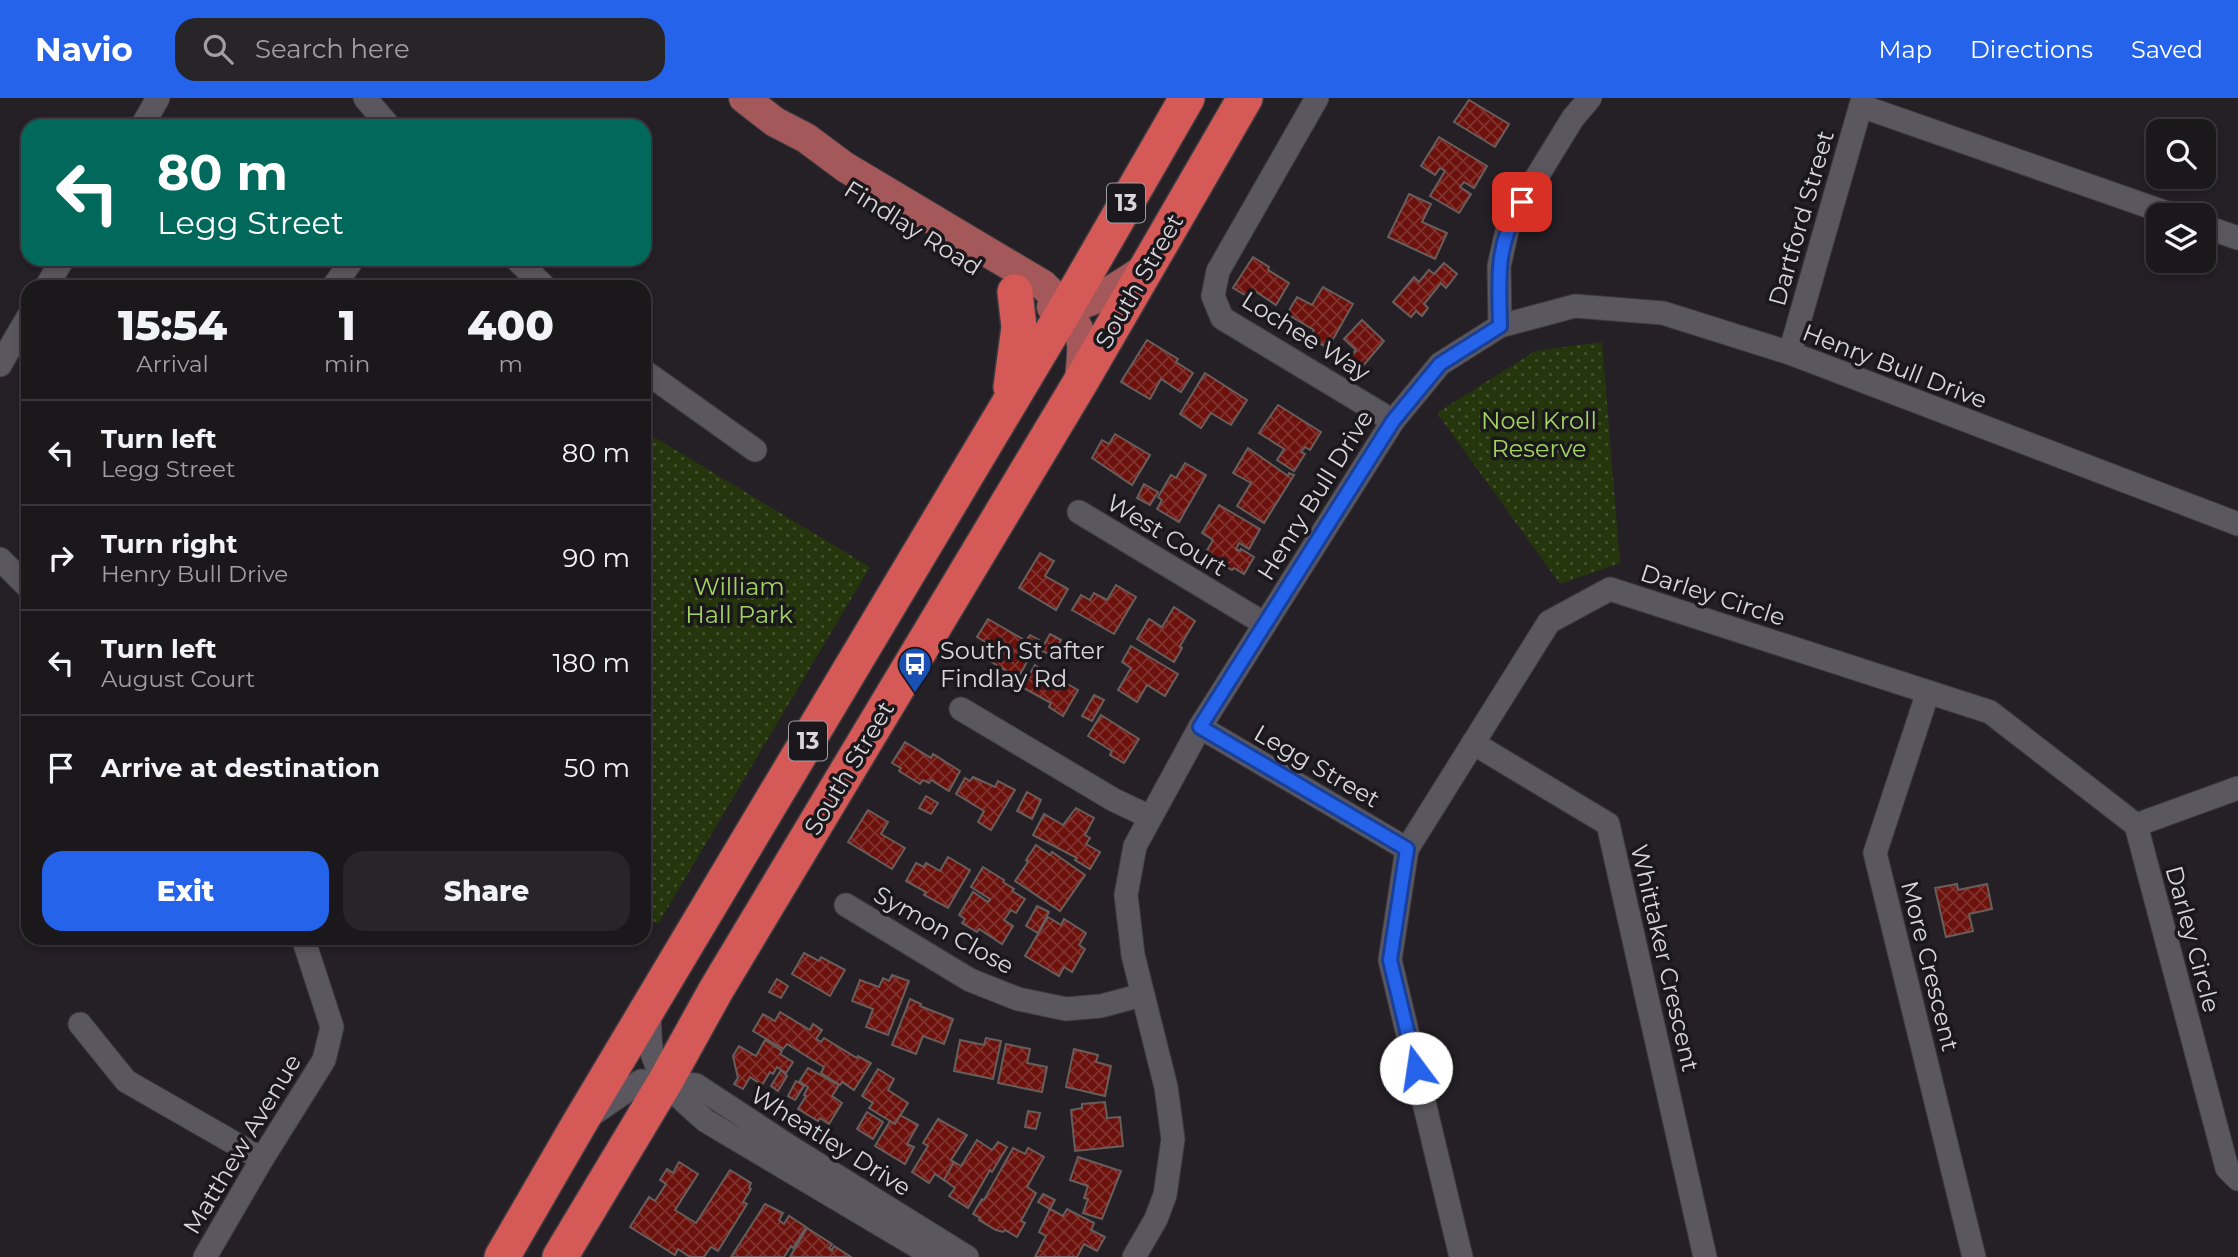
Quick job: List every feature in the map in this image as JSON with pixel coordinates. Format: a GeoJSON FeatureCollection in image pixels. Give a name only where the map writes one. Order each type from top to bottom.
{"type":"FeatureCollection","features":[{"type":"Feature","properties":{"kind":"highway","name":"South Street"},"geometry":{"type":"LineString","coordinates":[[502,1257],[1066,308],[1187,98]]}},
{"type":"Feature","properties":{"kind":"highway","name":"South Street"},"geometry":{"type":"LineString","coordinates":[[560,1257],[665,1082],[716,990],[1080,383],[1245,98]]}},
{"type":"Feature","properties":{"kind":"highway"},"geometry":{"type":"LineString","coordinates":[[1006,407],[1019,327],[1015,292]]}},
{"type":"Feature","properties":{"kind":"main road","name":"Findlay Road"},"geometry":{"type":"LineString","coordinates":[[744,98],[775,122],[806,138],[845,167],[1044,285],[1066,308],[1078,327],[1082,346],[1080,383]]}},
{"type":"Feature","properties":{"kind":"main road","name":"Findlay Road"},"geometry":{"type":"LineString","coordinates":[[775,122],[801,153],[838,180],[1037,306],[1066,308],[1085,304],[1146,268]]}},
{"type":"Feature","properties":{"kind":"street"},"geometry":{"type":"LineString","coordinates":[[146,119],[158,98]]}},
{"type":"Feature","properties":{"kind":"street"},"geometry":{"type":"LineString","coordinates":[[365,98],[382,119]]}},
{"type":"Feature","properties":{"kind":"street","name":"Lochee Way"},"geometry":{"type":"LineString","coordinates":[[1317,98],[1219,271],[1213,296],[1223,318],[1393,421]]}},
{"type":"Feature","properties":{"kind":"street"},"geometry":{"type":"LineString","coordinates":[[1500,326],[1499,266],[1509,222],[1573,118],[1590,98]]}},
{"type":"Feature","properties":{"kind":"street"},"geometry":{"type":"LineString","coordinates":[[1862,102],[2146,205]]}},
{"type":"Feature","properties":{"kind":"street","name":"Dartford Street"},"geometry":{"type":"LineString","coordinates":[[1790,354],[1862,102]]}},
{"type":"Feature","properties":{"kind":"street"},"geometry":{"type":"LineString","coordinates":[[2216,230],[2238,238]]}},
{"type":"Feature","properties":{"kind":"street"},"geometry":{"type":"LineString","coordinates":[[523,266],[538,280]]}},
{"type":"Feature","properties":{"kind":"street","name":"Henry Bull Drive"},"geometry":{"type":"LineString","coordinates":[[1134,1257],[1156,1219],[1165,1195],[1173,1139],[1166,1087],[1133,955],[1126,895],[1135,846],[1200,727],[1393,421],[1440,364],[1500,326],[1575,306],[1663,313],[1790,354],[2238,524]]}},
{"type":"Feature","properties":{"kind":"street"},"geometry":{"type":"LineString","coordinates":[[0,365],[21,329]]}},
{"type":"Feature","properties":{"kind":"street"},"geometry":{"type":"LineString","coordinates":[[651,375],[755,450]]}},
{"type":"Feature","properties":{"kind":"street","name":"West Court"},"geometry":{"type":"LineString","coordinates":[[1079,512],[1265,624]]}},
{"type":"Feature","properties":{"kind":"street"},"geometry":{"type":"LineString","coordinates":[[0,559],[21,580]]}},
{"type":"Feature","properties":{"kind":"street","name":"Darley Circle"},"geometry":{"type":"LineString","coordinates":[[1461,1257],[1390,960],[1407,849],[1549,622],[1610,589],[1990,712],[2136,825],[2227,1168],[2238,1179]]}},
{"type":"Feature","properties":{"kind":"street","name":"More Crescent"},"geometry":{"type":"LineString","coordinates":[[1928,692],[1875,853],[1974,1257]]}},
{"type":"Feature","properties":{"kind":"street"},"geometry":{"type":"LineString","coordinates":[[961,709],[1114,800],[1150,817]]}},
{"type":"Feature","properties":{"kind":"street","name":"Legg Street"},"geometry":{"type":"LineString","coordinates":[[1200,727],[1407,849]]}},
{"type":"Feature","properties":{"kind":"street","name":"Whittaker Crescent"},"geometry":{"type":"LineString","coordinates":[[1473,743],[1608,824],[1705,1257]]}},
{"type":"Feature","properties":{"kind":"street"},"geometry":{"type":"LineString","coordinates":[[2136,825],[2238,789]]}},
{"type":"Feature","properties":{"kind":"street","name":"Symon Close"},"geometry":{"type":"LineString","coordinates":[[846,905],[970,980],[1018,999],[1066,1009],[1101,1006],[1142,995]]}},
{"type":"Feature","properties":{"kind":"street","name":"Matthew Avenue"},"geometry":{"type":"LineString","coordinates":[[205,1257],[324,1060],[332,1027],[305,945]]}},
{"type":"Feature","properties":{"kind":"street","name":"Wheatley Drive"},"geometry":{"type":"LineString","coordinates":[[649,1009],[652,1052],[665,1082],[706,1121],[935,1257]]}},
{"type":"Feature","properties":{"kind":"street"},"geometry":{"type":"LineString","coordinates":[[80,1024],[126,1081],[262,1159]]}},
{"type":"Feature","properties":{"kind":"street","name":"Wheatley Drive"},"geometry":{"type":"LineString","coordinates":[[579,1124],[641,1081],[696,1085],[967,1257]]}},
{"type":"Feature","properties":{"kind":"green space","name":"Noel Kroll Reserve"},"geometry":{"type":"Polygon","coordinates":[[[1602,342],[1620,563],[1560,584],[1437,413],[1535,351],[1602,342]]]}},
{"type":"Feature","properties":{"kind":"green space","name":"William Hall Park"},"geometry":{"type":"Polygon","coordinates":[[[651,435],[870,567],[658,924],[651,920],[651,435]]]}},
{"type":"Feature","properties":{"kind":"building"},"geometry":{"type":"Polygon","coordinates":[[[1469,100],[1509,124],[1495,147],[1454,122],[1469,100]]]}},
{"type":"Feature","properties":{"kind":"building"},"geometry":{"type":"Polygon","coordinates":[[[1439,137],[1487,166],[1474,188],[1464,182],[1460,187],[1471,194],[1459,213],[1430,196],[1445,171],[1440,168],[1435,175],[1421,166],[1439,137]]]}},
{"type":"Feature","properties":{"kind":"building"},"geometry":{"type":"Polygon","coordinates":[[[1409,194],[1431,204],[1422,222],[1447,233],[1435,259],[1388,237],[1409,194]]]}},
{"type":"Feature","properties":{"kind":"building"},"geometry":{"type":"Polygon","coordinates":[[[1253,257],[1289,283],[1276,305],[1255,291],[1250,298],[1233,288],[1253,257]]]}},
{"type":"Feature","properties":{"kind":"building"},"geometry":{"type":"Polygon","coordinates":[[[1444,263],[1457,274],[1446,288],[1441,283],[1424,304],[1428,308],[1422,316],[1416,311],[1411,317],[1393,302],[1414,277],[1419,282],[1429,270],[1434,274],[1444,263]]]}},
{"type":"Feature","properties":{"kind":"building"},"geometry":{"type":"Polygon","coordinates":[[[1323,287],[1353,304],[1328,348],[1309,338],[1314,330],[1287,314],[1297,297],[1312,305],[1323,287]]]}},
{"type":"Feature","properties":{"kind":"building"},"geometry":{"type":"Polygon","coordinates":[[[1362,320],[1384,341],[1357,373],[1346,361],[1356,350],[1344,339],[1362,320]]]}},
{"type":"Feature","properties":{"kind":"building"},"geometry":{"type":"Polygon","coordinates":[[[1147,340],[1178,359],[1176,362],[1193,373],[1181,392],[1161,379],[1150,399],[1121,382],[1147,340]]]}},
{"type":"Feature","properties":{"kind":"building"},"geometry":{"type":"Polygon","coordinates":[[[1205,373],[1247,400],[1231,425],[1211,413],[1201,428],[1180,414],[1205,373]]]}},
{"type":"Feature","properties":{"kind":"building"},"geometry":{"type":"Polygon","coordinates":[[[1278,405],[1321,432],[1310,450],[1305,447],[1301,452],[1305,454],[1294,471],[1277,460],[1284,449],[1259,433],[1278,405]]]}},
{"type":"Feature","properties":{"kind":"building"},"geometry":{"type":"Polygon","coordinates":[[[1115,434],[1150,455],[1132,485],[1092,458],[1102,440],[1109,444],[1115,434]]]}},
{"type":"Feature","properties":{"kind":"building"},"geometry":{"type":"Polygon","coordinates":[[[1248,448],[1288,476],[1289,473],[1294,475],[1264,523],[1237,506],[1251,483],[1233,473],[1248,448]]]}},
{"type":"Feature","properties":{"kind":"building"},"geometry":{"type":"Polygon","coordinates":[[[1185,463],[1206,475],[1179,522],[1157,509],[1162,500],[1158,497],[1171,475],[1176,478],[1185,463]]]}},
{"type":"Feature","properties":{"kind":"building"},"geometry":{"type":"Polygon","coordinates":[[[1144,484],[1158,492],[1150,505],[1137,498],[1144,484]]]}},
{"type":"Feature","properties":{"kind":"building"},"geometry":{"type":"Polygon","coordinates":[[[1219,505],[1260,529],[1249,549],[1239,543],[1236,549],[1254,557],[1244,574],[1205,554],[1213,540],[1202,533],[1219,505]]]}},
{"type":"Feature","properties":{"kind":"building"},"geometry":{"type":"Polygon","coordinates":[[[1040,553],[1054,561],[1045,576],[1068,589],[1056,610],[1019,588],[1040,553]]]}},
{"type":"Feature","properties":{"kind":"building"},"geometry":{"type":"Polygon","coordinates":[[[1116,585],[1136,597],[1114,634],[1072,610],[1081,595],[1090,600],[1094,593],[1107,600],[1116,585]]]}},
{"type":"Feature","properties":{"kind":"building"},"geometry":{"type":"Polygon","coordinates":[[[1174,607],[1195,621],[1174,662],[1137,639],[1149,619],[1162,627],[1174,607]]]}},
{"type":"Feature","properties":{"kind":"building"},"geometry":{"type":"Polygon","coordinates":[[[988,619],[1026,641],[1030,635],[1039,640],[1018,678],[990,661],[997,649],[977,637],[988,619]]]}},
{"type":"Feature","properties":{"kind":"building"},"geometry":{"type":"Polygon","coordinates":[[[1050,634],[1061,640],[1052,656],[1041,650],[1050,634]]]}},
{"type":"Feature","properties":{"kind":"building"},"geometry":{"type":"Polygon","coordinates":[[[1131,646],[1178,674],[1165,696],[1147,685],[1137,702],[1118,690],[1131,668],[1122,662],[1131,646]]]}},
{"type":"Feature","properties":{"kind":"building"},"geometry":{"type":"Polygon","coordinates":[[[1035,665],[1078,690],[1063,716],[1049,707],[1051,703],[1022,687],[1035,665]]]}},
{"type":"Feature","properties":{"kind":"building"},"geometry":{"type":"Polygon","coordinates":[[[1094,695],[1104,700],[1092,721],[1082,716],[1094,695]]]}},
{"type":"Feature","properties":{"kind":"building"},"geometry":{"type":"Polygon","coordinates":[[[1101,715],[1139,739],[1124,763],[1110,755],[1112,751],[1088,736],[1101,715]]]}},
{"type":"Feature","properties":{"kind":"building"},"geometry":{"type":"Polygon","coordinates":[[[905,742],[931,758],[933,754],[960,771],[949,791],[931,780],[929,783],[923,780],[920,784],[899,771],[901,768],[892,763],[905,742]]]}},
{"type":"Feature","properties":{"kind":"building"},"geometry":{"type":"Polygon","coordinates":[[[973,777],[995,787],[998,781],[1015,790],[991,830],[978,822],[984,811],[956,794],[965,778],[970,781],[973,777]]]}},
{"type":"Feature","properties":{"kind":"building"},"geometry":{"type":"Polygon","coordinates":[[[1027,792],[1041,800],[1032,819],[1017,811],[1027,792]]]}},
{"type":"Feature","properties":{"kind":"building"},"geometry":{"type":"Polygon","coordinates":[[[926,796],[938,803],[931,814],[919,808],[926,796]]]}},
{"type":"Feature","properties":{"kind":"building"},"geometry":{"type":"Polygon","coordinates":[[[1076,808],[1094,818],[1085,835],[1090,838],[1086,844],[1100,852],[1090,869],[1075,860],[1077,858],[1033,835],[1044,814],[1063,825],[1076,808]]]}},
{"type":"Feature","properties":{"kind":"building"},"geometry":{"type":"Polygon","coordinates":[[[868,810],[888,822],[881,834],[905,848],[892,869],[848,842],[868,810]]]}},
{"type":"Feature","properties":{"kind":"building"},"geometry":{"type":"Polygon","coordinates":[[[1036,845],[1050,855],[1052,852],[1085,875],[1060,911],[1015,881],[1036,845]]]}},
{"type":"Feature","properties":{"kind":"building"},"geometry":{"type":"Polygon","coordinates":[[[948,857],[970,870],[948,908],[906,881],[916,863],[924,867],[926,863],[940,871],[948,857]]]}},
{"type":"Feature","properties":{"kind":"building"},"geometry":{"type":"Polygon","coordinates":[[[983,867],[1004,880],[1003,882],[1014,889],[1012,891],[1025,899],[1016,913],[1011,910],[1004,920],[1013,926],[1002,944],[979,929],[977,932],[962,923],[965,919],[959,915],[973,892],[988,902],[990,899],[971,887],[983,867]]]}},
{"type":"Feature","properties":{"kind":"building"},"geometry":{"type":"Polygon","coordinates":[[[1957,884],[1958,890],[1987,884],[1992,909],[1969,914],[1973,931],[1946,937],[1935,888],[1957,884]]]}},
{"type":"Feature","properties":{"kind":"building"},"geometry":{"type":"Polygon","coordinates":[[[1037,906],[1049,912],[1038,933],[1026,926],[1037,906]]]}},
{"type":"Feature","properties":{"kind":"building"},"geometry":{"type":"Polygon","coordinates":[[[1048,917],[1061,925],[1064,919],[1086,933],[1079,945],[1085,949],[1072,972],[1064,967],[1059,976],[1025,956],[1048,917]]]}},
{"type":"Feature","properties":{"kind":"building"},"geometry":{"type":"Polygon","coordinates":[[[804,953],[819,961],[821,957],[845,970],[830,996],[792,974],[804,953]]]}},
{"type":"Feature","properties":{"kind":"building"},"geometry":{"type":"Polygon","coordinates":[[[892,975],[909,981],[888,1035],[866,1027],[873,1009],[852,1001],[860,980],[879,987],[883,978],[889,981],[892,975]]]}},
{"type":"Feature","properties":{"kind":"building"},"geometry":{"type":"Polygon","coordinates":[[[777,979],[788,986],[781,998],[769,992],[777,979]]]}},
{"type":"Feature","properties":{"kind":"building"},"geometry":{"type":"Polygon","coordinates":[[[910,999],[921,1004],[920,1006],[953,1019],[944,1044],[923,1036],[916,1054],[892,1045],[910,999]]]}},
{"type":"Feature","properties":{"kind":"building"},"geometry":{"type":"Polygon","coordinates":[[[780,1012],[810,1030],[813,1024],[822,1030],[816,1039],[821,1042],[824,1038],[857,1058],[858,1056],[871,1063],[854,1090],[821,1073],[824,1067],[787,1044],[783,1049],[753,1031],[763,1014],[775,1021],[780,1012]]]}},
{"type":"Feature","properties":{"kind":"building"},"geometry":{"type":"Polygon","coordinates":[[[986,1038],[1001,1041],[993,1079],[954,1071],[960,1040],[984,1045],[986,1038]]]}},
{"type":"Feature","properties":{"kind":"building"},"geometry":{"type":"Polygon","coordinates":[[[765,1040],[793,1062],[786,1073],[777,1067],[773,1074],[770,1072],[762,1085],[750,1077],[743,1089],[734,1084],[738,1078],[733,1056],[739,1046],[756,1056],[765,1040]]]}},
{"type":"Feature","properties":{"kind":"building"},"geometry":{"type":"Polygon","coordinates":[[[1006,1044],[1030,1049],[1027,1063],[1047,1067],[1042,1092],[998,1083],[1006,1044]]]}},
{"type":"Feature","properties":{"kind":"building"},"geometry":{"type":"Polygon","coordinates":[[[1074,1049],[1098,1055],[1096,1062],[1111,1066],[1105,1096],[1066,1087],[1074,1049]]]}},
{"type":"Feature","properties":{"kind":"building"},"geometry":{"type":"Polygon","coordinates":[[[808,1068],[839,1085],[832,1096],[842,1103],[829,1124],[798,1109],[808,1087],[799,1082],[808,1068]]]}},
{"type":"Feature","properties":{"kind":"building"},"geometry":{"type":"Polygon","coordinates":[[[878,1069],[894,1079],[888,1090],[908,1103],[895,1124],[869,1108],[873,1103],[862,1096],[878,1069]]]}},
{"type":"Feature","properties":{"kind":"building"},"geometry":{"type":"Polygon","coordinates":[[[781,1070],[787,1076],[778,1091],[771,1086],[781,1070]]]}},
{"type":"Feature","properties":{"kind":"building"},"geometry":{"type":"Polygon","coordinates":[[[796,1081],[804,1086],[795,1100],[788,1096],[796,1081]]]}},
{"type":"Feature","properties":{"kind":"building"},"geometry":{"type":"Polygon","coordinates":[[[1105,1102],[1107,1118],[1120,1117],[1123,1146],[1075,1151],[1071,1110],[1082,1108],[1082,1104],[1105,1102]]]}},
{"type":"Feature","properties":{"kind":"building"},"geometry":{"type":"Polygon","coordinates":[[[1028,1111],[1040,1113],[1036,1129],[1025,1127],[1028,1111]]]}},
{"type":"Feature","properties":{"kind":"building"},"geometry":{"type":"Polygon","coordinates":[[[867,1112],[883,1122],[873,1139],[857,1129],[867,1112]]]}},
{"type":"Feature","properties":{"kind":"building"},"geometry":{"type":"Polygon","coordinates":[[[900,1115],[918,1125],[907,1144],[914,1147],[905,1164],[875,1146],[890,1121],[895,1124],[900,1115]]]}},
{"type":"Feature","properties":{"kind":"building"},"geometry":{"type":"Polygon","coordinates":[[[938,1119],[967,1135],[951,1160],[954,1162],[944,1180],[935,1174],[929,1183],[912,1172],[928,1146],[923,1143],[938,1119]]]}},
{"type":"Feature","properties":{"kind":"building"},"geometry":{"type":"Polygon","coordinates":[[[977,1140],[992,1150],[998,1142],[1007,1147],[968,1208],[949,1196],[955,1188],[944,1180],[954,1162],[961,1166],[977,1140]]]}},
{"type":"Feature","properties":{"kind":"building"},"geometry":{"type":"Polygon","coordinates":[[[1013,1148],[1025,1154],[1028,1148],[1044,1157],[1027,1187],[1036,1193],[1021,1221],[1025,1223],[1017,1237],[1005,1230],[996,1230],[973,1214],[982,1199],[984,1200],[1013,1148]]]}},
{"type":"Feature","properties":{"kind":"building"},"geometry":{"type":"Polygon","coordinates":[[[1078,1157],[1121,1171],[1102,1219],[1083,1213],[1088,1199],[1084,1198],[1088,1186],[1070,1180],[1078,1157]]]}},
{"type":"Feature","properties":{"kind":"building"},"geometry":{"type":"Polygon","coordinates":[[[679,1162],[698,1174],[675,1210],[696,1223],[730,1170],[751,1183],[751,1189],[743,1202],[747,1204],[718,1251],[711,1247],[704,1257],[690,1257],[678,1249],[675,1255],[630,1227],[649,1197],[655,1201],[666,1184],[660,1180],[667,1169],[673,1173],[679,1162]]]}},
{"type":"Feature","properties":{"kind":"building"},"geometry":{"type":"Polygon","coordinates":[[[1043,1194],[1055,1200],[1050,1209],[1038,1202],[1043,1194]]]}},
{"type":"Feature","properties":{"kind":"building"},"geometry":{"type":"Polygon","coordinates":[[[765,1204],[783,1213],[779,1220],[784,1224],[789,1216],[806,1227],[793,1248],[791,1246],[784,1257],[731,1257],[765,1204]]]}},
{"type":"Feature","properties":{"kind":"building"},"geometry":{"type":"Polygon","coordinates":[[[1050,1209],[1063,1216],[1067,1209],[1094,1223],[1091,1230],[1105,1237],[1097,1251],[1084,1244],[1077,1257],[1035,1257],[1046,1236],[1039,1232],[1050,1209]]]}},
{"type":"Feature","properties":{"kind":"building"},"geometry":{"type":"Polygon","coordinates":[[[807,1228],[832,1244],[829,1248],[832,1250],[834,1246],[851,1257],[790,1257],[807,1228]]]}},
{"type":"Feature","properties":{"kind":"place","name":"South St after Findlay Rd"},"geometry":{"type":"Point","coordinates":[915,694]}},
{"type":"Feature","properties":{"kind":"route"},"geometry":{"type":"LineString","coordinates":[[1416,1068],[1390,960],[1407,849],[1200,727],[1393,421],[1440,364],[1500,326],[1499,266],[1509,222],[1522,202]]}}]}
